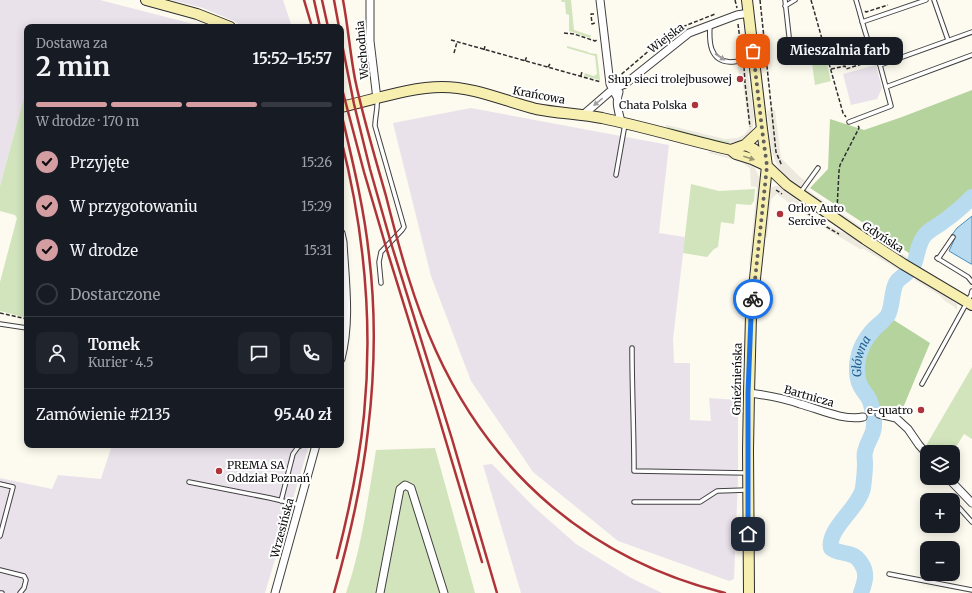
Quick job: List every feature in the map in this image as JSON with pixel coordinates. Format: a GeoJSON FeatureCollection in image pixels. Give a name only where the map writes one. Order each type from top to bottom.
{"type":"FeatureCollection","features":[{"type":"Feature","properties":{"kind":"street"},"geometry":{"type":"LineString","coordinates":[[146,0],[197,14],[222,24]]}},
{"type":"Feature","properties":{"kind":"street","name":"Wschodnia"},"geometry":{"type":"LineString","coordinates":[[370,0],[370,41],[377,98]]}},
{"type":"Feature","properties":{"kind":"street"},"geometry":{"type":"LineString","coordinates":[[600,0],[610,84],[617,97],[617,106],[623,123]]}},
{"type":"Feature","properties":{"kind":"street"},"geometry":{"type":"LineString","coordinates":[[747,0],[767,166]]}},
{"type":"Feature","properties":{"kind":"street","name":"Wiejska"},"geometry":{"type":"LineString","coordinates":[[617,97],[625,84],[689,33],[737,15],[749,13]]}},
{"type":"Feature","properties":{"kind":"street","name":"Wiejska"},"geometry":{"type":"LineString","coordinates":[[583,115],[613,89],[625,84]]}},
{"type":"Feature","properties":{"kind":"street","name":"Krańcowa"},"geometry":{"type":"LineString","coordinates":[[344,106],[428,88],[460,88],[517,104],[623,123],[731,150],[736,154],[767,166]]}},
{"type":"Feature","properties":{"kind":"street"},"geometry":{"type":"LineString","coordinates":[[731,150],[745,144],[762,129]]}},
{"type":"Feature","properties":{"kind":"street"},"geometry":{"type":"LineString","coordinates":[[745,144],[758,151],[764,158],[767,166]]}},
{"type":"Feature","properties":{"kind":"street","name":"Gdyńska"},"geometry":{"type":"LineString","coordinates":[[767,166],[800,194],[861,237],[969,303]]}},
{"type":"Feature","properties":{"kind":"street","name":"Gnieźnieńska"},"geometry":{"type":"LineString","coordinates":[[749,593],[748,393],[751,316],[767,166]]}},
{"type":"Feature","properties":{"kind":"street"},"geometry":{"type":"LineString","coordinates":[[344,258],[347,308],[344,342]]}},
{"type":"Feature","properties":{"kind":"street","name":"Bartnicza"},"geometry":{"type":"LineString","coordinates":[[748,393],[784,399],[838,416],[863,417]]}},
{"type":"Feature","properties":{"kind":"street"},"geometry":{"type":"LineString","coordinates":[[879,414],[896,418],[908,429],[920,446]]}},
{"type":"Feature","properties":{"kind":"street","name":"Wrzesińska"},"geometry":{"type":"LineString","coordinates":[[276,593],[315,448]]}},
{"type":"Feature","properties":{"kind":"street"},"geometry":{"type":"LineString","coordinates":[[380,593],[400,489],[405,485],[411,488],[444,593]]}},
{"type":"Feature","properties":{"kind":"street"},"geometry":{"type":"LineString","coordinates":[[955,485],[972,503]]}},
{"type":"Feature","properties":{"kind":"lane"},"geometry":{"type":"LineString","coordinates":[[785,0],[789,36]]}},
{"type":"Feature","properties":{"kind":"lane"},"geometry":{"type":"LineString","coordinates":[[785,6],[795,0]]}},
{"type":"Feature","properties":{"kind":"lane"},"geometry":{"type":"LineString","coordinates":[[849,122],[891,106],[880,65],[876,59],[862,22],[856,0]]}},
{"type":"Feature","properties":{"kind":"lane"},"geometry":{"type":"LineString","coordinates":[[862,22],[926,0]]}},
{"type":"Feature","properties":{"kind":"lane"},"geometry":{"type":"LineString","coordinates":[[934,0],[948,40]]}},
{"type":"Feature","properties":{"kind":"lane"},"geometry":{"type":"LineString","coordinates":[[710,25],[710,45],[712,51],[719,58],[728,62],[754,59]]}},
{"type":"Feature","properties":{"kind":"lane"},"geometry":{"type":"LineString","coordinates":[[880,65],[972,32]]}},
{"type":"Feature","properties":{"kind":"lane"},"geometry":{"type":"LineString","coordinates":[[886,87],[972,55]]}},
{"type":"Feature","properties":{"kind":"lane"},"geometry":{"type":"LineString","coordinates":[[377,98],[378,105],[375,126],[404,226],[381,252],[379,262],[381,283]]}},
{"type":"Feature","properties":{"kind":"lane"},"geometry":{"type":"LineString","coordinates":[[616,175],[623,123]]}},
{"type":"Feature","properties":{"kind":"lane"},"geometry":{"type":"LineString","coordinates":[[800,194],[818,168]]}},
{"type":"Feature","properties":{"kind":"lane"},"geometry":{"type":"LineString","coordinates":[[953,237],[938,259],[968,277],[972,282]]}},
{"type":"Feature","properties":{"kind":"lane"},"geometry":{"type":"LineString","coordinates":[[922,384],[969,303],[972,291]]}},
{"type":"Feature","properties":{"kind":"lane"},"geometry":{"type":"LineString","coordinates":[[0,324],[24,328]]}},
{"type":"Feature","properties":{"kind":"lane"},"geometry":{"type":"LineString","coordinates":[[632,348],[634,471],[748,473]]}},
{"type":"Feature","properties":{"kind":"lane"},"geometry":{"type":"LineString","coordinates":[[281,501],[293,454],[297,448]]}},
{"type":"Feature","properties":{"kind":"lane"},"geometry":{"type":"LineString","coordinates":[[189,482],[300,505]]}},
{"type":"Feature","properties":{"kind":"lane"},"geometry":{"type":"LineString","coordinates":[[0,484],[13,487],[0,536]]}},
{"type":"Feature","properties":{"kind":"lane"},"geometry":{"type":"LineString","coordinates":[[634,502],[700,502],[717,491],[748,490]]}},
{"type":"Feature","properties":{"kind":"lane"},"geometry":{"type":"LineString","coordinates":[[960,509],[972,522]]}},
{"type":"Feature","properties":{"kind":"lane"},"geometry":{"type":"LineString","coordinates":[[0,570],[24,576],[26,580],[24,588],[20,593]]}},
{"type":"Feature","properties":{"kind":"lane"},"geometry":{"type":"LineString","coordinates":[[889,574],[972,590]]}},
{"type":"Feature","properties":{"kind":"path"},"geometry":{"type":"LineString","coordinates":[[760,0],[773,127]]}},
{"type":"Feature","properties":{"kind":"path"},"geometry":{"type":"LineString","coordinates":[[811,0],[843,113],[849,122]]}},
{"type":"Feature","properties":{"kind":"path"},"geometry":{"type":"LineString","coordinates":[[864,9],[866,12],[893,4]]}},
{"type":"Feature","properties":{"kind":"path"},"geometry":{"type":"LineString","coordinates":[[596,13],[591,14],[591,16],[592,24],[597,23]]}},
{"type":"Feature","properties":{"kind":"path"},"geometry":{"type":"LineString","coordinates":[[564,33],[574,34],[595,41],[599,40]]}},
{"type":"Feature","properties":{"kind":"path"},"geometry":{"type":"LineString","coordinates":[[451,40],[605,83]]}},
{"type":"Feature","properties":{"kind":"path"},"geometry":{"type":"LineString","coordinates":[[454,53],[457,42]]}},
{"type":"Feature","properties":{"kind":"path"},"geometry":{"type":"LineString","coordinates":[[484,50],[485,46]]}},
{"type":"Feature","properties":{"kind":"path"},"geometry":{"type":"LineString","coordinates":[[526,61],[527,56]]}},
{"type":"Feature","properties":{"kind":"path"},"geometry":{"type":"LineString","coordinates":[[831,69],[845,66],[846,68],[876,59]]}},
{"type":"Feature","properties":{"kind":"path"},"geometry":{"type":"LineString","coordinates":[[548,68],[550,64]]}},
{"type":"Feature","properties":{"kind":"path"},"geometry":{"type":"LineString","coordinates":[[581,76],[582,71]]}},
{"type":"Feature","properties":{"kind":"path"},"geometry":{"type":"LineString","coordinates":[[836,212],[840,165],[859,128],[857,118]]}},
{"type":"Feature","properties":{"kind":"path"},"geometry":{"type":"LineString","coordinates":[[0,313],[24,318]]}},
{"type":"Feature","properties":{"kind":"shaded area"},"geometry":{"type":"Polygon","coordinates":[[[0,0],[100,0],[193,24],[24,24],[24,97],[0,186],[0,0]]]}},
{"type":"Feature","properties":{"kind":"shaded area"},"geometry":{"type":"Polygon","coordinates":[[[171,0],[283,0],[291,24],[238,24],[203,8],[171,0]]]}},
{"type":"Feature","properties":{"kind":"shaded area"},"geometry":{"type":"Polygon","coordinates":[[[876,65],[882,88],[877,99],[851,105],[843,74],[876,65]]]}},
{"type":"Feature","properties":{"kind":"shaded area"},"geometry":{"type":"Polygon","coordinates":[[[738,67],[747,72],[748,75],[754,115],[753,128],[749,135],[736,142],[729,143],[729,141],[714,139],[665,126],[667,125],[725,139],[737,138],[744,135],[749,128],[742,77],[739,77],[738,67]]]}},
{"type":"Feature","properties":{"kind":"shaded area"},"geometry":{"type":"Polygon","coordinates":[[[471,108],[669,145],[659,233],[685,237],[673,339],[674,363],[690,363],[690,420],[711,421],[709,398],[738,400],[738,480],[734,579],[729,581],[618,541],[533,472],[471,381],[431,276],[393,123],[471,108]]]}},
{"type":"Feature","properties":{"kind":"shaded area"},"geometry":{"type":"Polygon","coordinates":[[[775,110],[781,158],[800,177],[810,184],[806,189],[907,257],[905,260],[874,240],[785,176],[777,165],[772,152],[767,111],[775,110]]]}},
{"type":"Feature","properties":{"kind":"shaded area"},"geometry":{"type":"Polygon","coordinates":[[[710,151],[750,163],[755,168],[759,177],[751,265],[749,265],[757,187],[751,186],[750,169],[746,165],[739,161],[709,153],[710,151]]]}},
{"type":"Feature","properties":{"kind":"shaded area"},"geometry":{"type":"Polygon","coordinates":[[[775,186],[782,187],[809,212],[829,226],[852,236],[900,268],[899,270],[828,230],[777,194],[771,199],[767,238],[764,237],[769,193],[771,188],[775,186]]]}},
{"type":"Feature","properties":{"kind":"shaded area"},"geometry":{"type":"Polygon","coordinates":[[[916,277],[952,299],[952,301],[957,304],[957,310],[939,295],[915,280],[916,277]]]}},
{"type":"Feature","properties":{"kind":"shaded area"},"geometry":{"type":"Polygon","coordinates":[[[111,448],[308,448],[265,593],[0,593],[0,478],[52,489],[58,475],[101,479],[111,448]]]}},
{"type":"Feature","properties":{"kind":"shaded area"},"geometry":{"type":"Polygon","coordinates":[[[492,464],[534,507],[576,544],[631,578],[662,593],[521,593],[483,465],[492,464]]]}},
{"type":"Feature","properties":{"kind":"green space"},"geometry":{"type":"Polygon","coordinates":[[[561,0],[571,0],[574,30],[591,35],[590,38],[569,31],[569,15],[566,14],[565,2],[562,2],[561,0]]]}},
{"type":"Feature","properties":{"kind":"green space"},"geometry":{"type":"Polygon","coordinates":[[[567,46],[597,54],[600,80],[584,76],[585,73],[594,76],[597,74],[595,56],[567,48],[567,46]]]}},
{"type":"Feature","properties":{"kind":"green space"},"geometry":{"type":"Polygon","coordinates":[[[826,59],[831,81],[815,85],[812,63],[826,59]]]}},
{"type":"Feature","properties":{"kind":"green space"},"geometry":{"type":"Polygon","coordinates":[[[972,90],[972,207],[909,253],[810,188],[828,169],[830,119],[864,130],[972,90]]]}},
{"type":"Feature","properties":{"kind":"green space"},"geometry":{"type":"Polygon","coordinates":[[[24,97],[24,317],[0,311],[0,282],[17,218],[15,215],[0,211],[0,186],[24,97]]]}},
{"type":"Feature","properties":{"kind":"green space"},"geometry":{"type":"Polygon","coordinates":[[[665,126],[714,139],[729,141],[729,143],[707,139],[670,129],[665,126]]]}},
{"type":"Feature","properties":{"kind":"green space"},"geometry":{"type":"Polygon","coordinates":[[[691,184],[719,191],[755,189],[754,201],[751,205],[736,204],[734,224],[721,222],[718,247],[714,249],[707,257],[683,253],[691,184]]]}},
{"type":"Feature","properties":{"kind":"green space"},"geometry":{"type":"Polygon","coordinates":[[[889,317],[930,343],[900,415],[874,408],[869,395],[863,386],[862,375],[869,344],[876,332],[889,317]]]}},
{"type":"Feature","properties":{"kind":"green space"},"geometry":{"type":"Polygon","coordinates":[[[972,367],[972,439],[964,434],[957,445],[926,445],[972,367]]]}},
{"type":"Feature","properties":{"kind":"green space"},"geometry":{"type":"Polygon","coordinates":[[[435,448],[475,593],[346,593],[352,576],[360,540],[376,450],[435,448]]]}},
{"type":"Feature","properties":{"kind":"water"},"geometry":{"type":"Polygon","coordinates":[[[972,216],[971,264],[949,251],[955,238],[951,236],[957,228],[972,216]]]}},
{"type":"Feature","properties":{"kind":"waterway","name":"Główna"},"geometry":{"type":"LineString","coordinates":[[861,593],[865,581],[865,570],[861,563],[857,558],[831,548],[831,541],[834,533],[856,503],[863,488],[865,452],[874,425],[871,404],[858,379],[857,366],[859,356],[868,336],[888,315],[896,283],[913,266],[922,239],[929,231],[951,216],[972,197]]}},
{"type":"Feature","properties":{"kind":"railway"},"geometry":{"type":"LineString","coordinates":[[304,0],[311,24]]}},
{"type":"Feature","properties":{"kind":"railway"},"geometry":{"type":"LineString","coordinates":[[314,0],[319,24]]}},
{"type":"Feature","properties":{"kind":"railway"},"geometry":{"type":"LineString","coordinates":[[322,0],[327,24]]}},
{"type":"Feature","properties":{"kind":"railway"},"geometry":{"type":"LineString","coordinates":[[334,0],[338,24]]}},
{"type":"Feature","properties":{"kind":"railway"},"geometry":{"type":"LineString","coordinates":[[343,0],[358,94],[402,255],[414,295],[428,333],[459,396],[486,437],[517,474],[552,506],[590,535],[632,559],[677,578],[725,593]]}},
{"type":"Feature","properties":{"kind":"railway"},"geometry":{"type":"LineString","coordinates":[[344,54],[354,104],[370,169],[391,243],[452,439],[497,593]]}},
{"type":"Feature","properties":{"kind":"railway"},"geometry":{"type":"LineString","coordinates":[[344,96],[386,247],[482,562]]}},
{"type":"Feature","properties":{"kind":"railway"},"geometry":{"type":"LineString","coordinates":[[334,593],[359,492],[370,408],[374,342],[373,299],[367,237],[344,125]]}},
{"type":"Feature","properties":{"kind":"railway"},"geometry":{"type":"LineString","coordinates":[[337,558],[356,469],[364,415],[367,380],[367,311],[361,241],[356,207],[344,152]]}},
{"type":"Feature","properties":{"kind":"way so far"},"geometry":{"type":"LineString","coordinates":[[753,51],[767,166],[753,299]]}},
{"type":"Feature","properties":{"kind":"place","name":"Mieszalnia farb"},"geometry":{"type":"Point","coordinates":[753,51]}},
{"type":"Feature","properties":{"kind":"place","name":"Słup sieci trolejbusowej"},"geometry":{"type":"Point","coordinates":[740,79]}},
{"type":"Feature","properties":{"kind":"place","name":"Chata Polska"},"geometry":{"type":"Point","coordinates":[695,105]}},
{"type":"Feature","properties":{"kind":"place","name":"Orlov Auto Sercive"},"geometry":{"type":"Point","coordinates":[780,214]}},
{"type":"Feature","properties":{"kind":"place","name":"e-quatro"},"geometry":{"type":"Point","coordinates":[921,410]}},
{"type":"Feature","properties":{"kind":"place","name":"PREMA SA Oddział Poznań"},"geometry":{"type":"Point","coordinates":[219,471]}},
{"type":"Feature","properties":{"kind":"route"},"geometry":{"type":"LineString","coordinates":[[748,534],[748,393],[753,299]]}}]}
